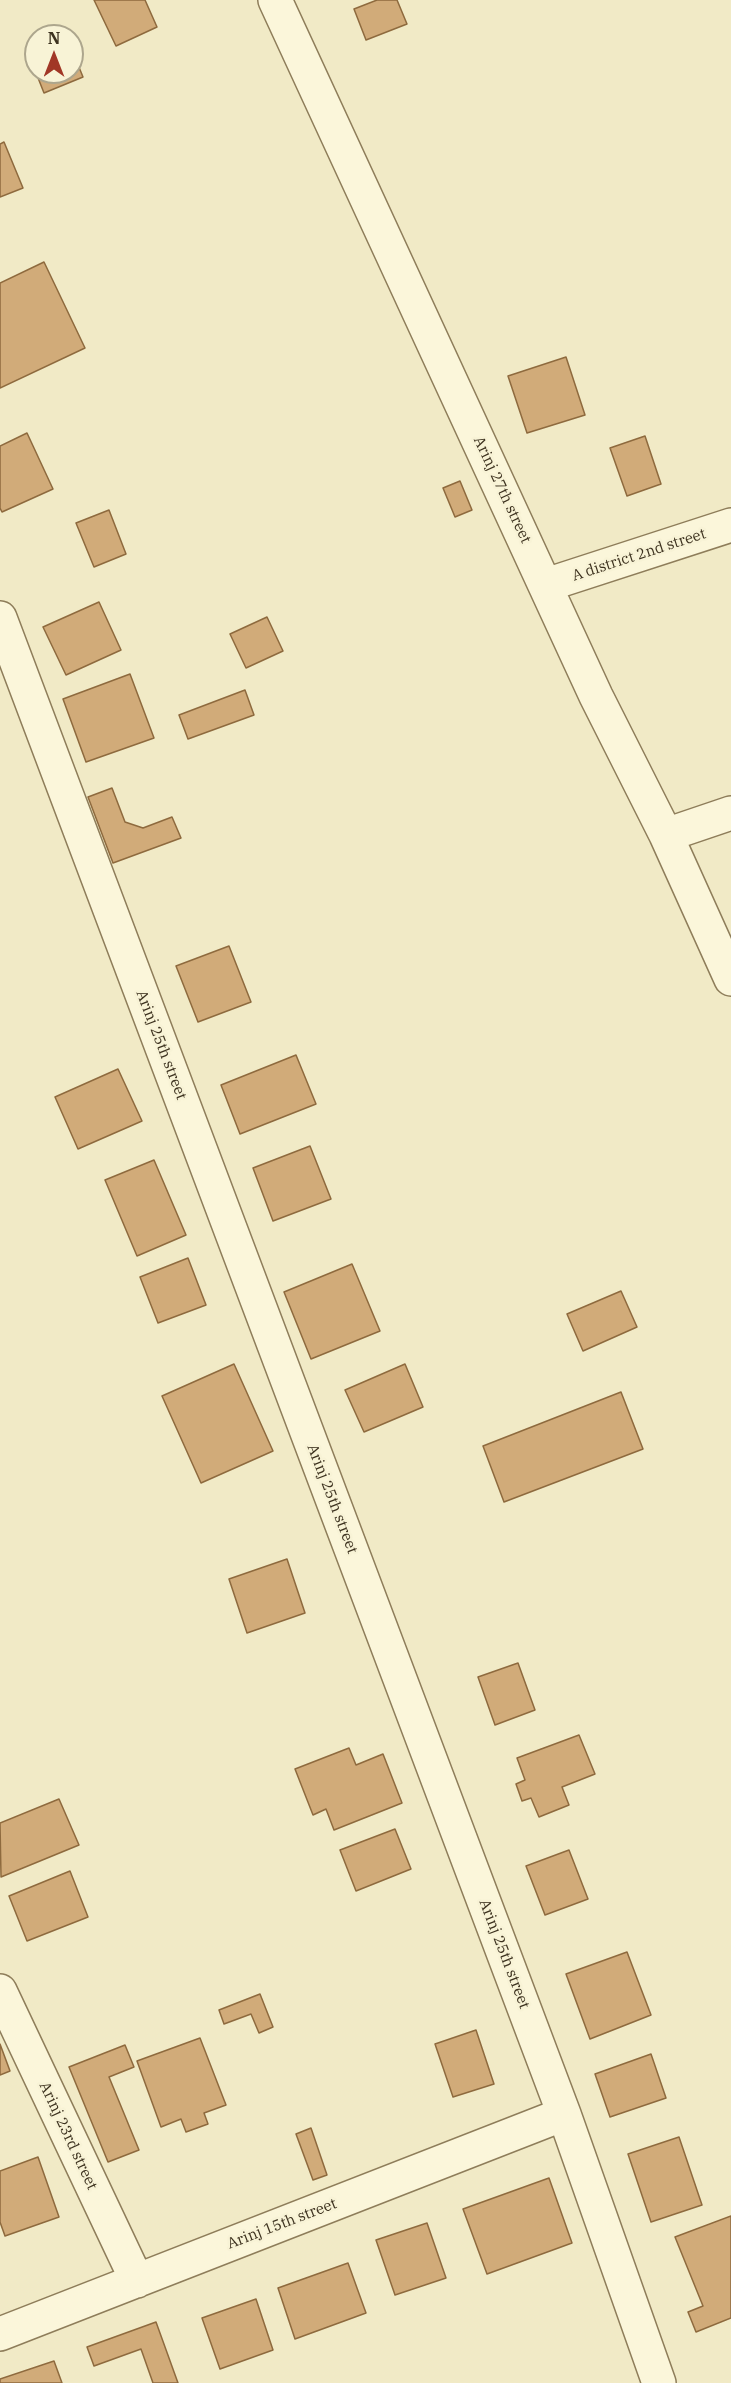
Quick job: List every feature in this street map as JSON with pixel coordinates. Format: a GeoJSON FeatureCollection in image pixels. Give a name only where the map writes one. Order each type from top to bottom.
{"type":"FeatureCollection","features":[{"type":"Feature","properties":{"kind":"street","name":"Arinj 27th street"},"geometry":{"type":"LineString","coordinates":[[275,0],[596,696],[666,835],[731,979]]}},
{"type":"Feature","properties":{"kind":"street","name":"A district 2nd street"},"geometry":{"type":"LineString","coordinates":[[546,585],[731,525]]}},
{"type":"Feature","properties":{"kind":"street","name":"Arinj 25th street"},"geometry":{"type":"LineString","coordinates":[[0,618],[564,2114],[659,2383]]}},
{"type":"Feature","properties":{"kind":"street"},"geometry":{"type":"LineString","coordinates":[[666,835],[731,813]]}},
{"type":"Feature","properties":{"kind":"street","name":"Arinj 23rd street"},"geometry":{"type":"LineString","coordinates":[[0,1991],[136,2281]]}},
{"type":"Feature","properties":{"kind":"street","name":"Arinj 15th street"},"geometry":{"type":"LineString","coordinates":[[0,2334],[564,2114]]}},
{"type":"Feature","properties":{"kind":"building"},"geometry":{"type":"Polygon","coordinates":[[[94,0],[145,0],[157,27],[116,46],[94,0]]]}},
{"type":"Feature","properties":{"kind":"building"},"geometry":{"type":"Polygon","coordinates":[[[377,0],[397,0],[407,24],[366,40],[354,9],[377,0]]]}},
{"type":"Feature","properties":{"kind":"building"},"geometry":{"type":"Polygon","coordinates":[[[40,84],[66,84],[44,93],[40,84]]]}},
{"type":"Feature","properties":{"kind":"building"},"geometry":{"type":"Polygon","coordinates":[[[4,142],[23,188],[0,197],[0,144],[4,142]]]}},
{"type":"Feature","properties":{"kind":"building"},"geometry":{"type":"Polygon","coordinates":[[[44,262],[85,348],[0,388],[0,283],[44,262]]]}},
{"type":"Feature","properties":{"kind":"building"},"geometry":{"type":"Polygon","coordinates":[[[566,357],[585,415],[527,433],[508,376],[566,357]]]}},
{"type":"Feature","properties":{"kind":"building"},"geometry":{"type":"Polygon","coordinates":[[[27,433],[53,489],[2,512],[0,508],[0,446],[27,433]]]}},
{"type":"Feature","properties":{"kind":"building"},"geometry":{"type":"Polygon","coordinates":[[[645,436],[661,484],[627,496],[610,448],[645,436]]]}},
{"type":"Feature","properties":{"kind":"building"},"geometry":{"type":"Polygon","coordinates":[[[460,481],[472,510],[455,517],[443,488],[460,481]]]}},
{"type":"Feature","properties":{"kind":"building"},"geometry":{"type":"Polygon","coordinates":[[[109,510],[126,554],[94,567],[76,523],[109,510]]]}},
{"type":"Feature","properties":{"kind":"building"},"geometry":{"type":"Polygon","coordinates":[[[99,602],[121,650],[66,675],[43,627],[99,602]]]}},
{"type":"Feature","properties":{"kind":"building"},"geometry":{"type":"Polygon","coordinates":[[[267,617],[283,651],[246,668],[230,634],[267,617]]]}},
{"type":"Feature","properties":{"kind":"building"},"geometry":{"type":"Polygon","coordinates":[[[130,674],[154,738],[86,762],[63,699],[130,674]]]}},
{"type":"Feature","properties":{"kind":"building"},"geometry":{"type":"Polygon","coordinates":[[[245,690],[254,715],[188,739],[179,715],[245,690]]]}},
{"type":"Feature","properties":{"kind":"building"},"geometry":{"type":"Polygon","coordinates":[[[112,788],[125,822],[143,828],[172,817],[181,838],[113,863],[88,797],[112,788]]]}},
{"type":"Feature","properties":{"kind":"building"},"geometry":{"type":"Polygon","coordinates":[[[229,946],[251,1002],[198,1022],[176,966],[229,946]]]}},
{"type":"Feature","properties":{"kind":"building"},"geometry":{"type":"Polygon","coordinates":[[[296,1055],[316,1104],[240,1134],[221,1085],[296,1055]]]}},
{"type":"Feature","properties":{"kind":"building"},"geometry":{"type":"Polygon","coordinates":[[[118,1069],[142,1121],[78,1149],[55,1097],[118,1069]]]}},
{"type":"Feature","properties":{"kind":"building"},"geometry":{"type":"Polygon","coordinates":[[[310,1146],[331,1199],[273,1221],[253,1168],[310,1146]]]}},
{"type":"Feature","properties":{"kind":"building"},"geometry":{"type":"Polygon","coordinates":[[[154,1160],[186,1235],[137,1256],[105,1180],[154,1160]]]}},
{"type":"Feature","properties":{"kind":"building"},"geometry":{"type":"Polygon","coordinates":[[[188,1258],[206,1305],[158,1323],[140,1277],[188,1258]]]}},
{"type":"Feature","properties":{"kind":"building"},"geometry":{"type":"Polygon","coordinates":[[[352,1264],[380,1331],[311,1359],[284,1292],[352,1264]]]}},
{"type":"Feature","properties":{"kind":"building"},"geometry":{"type":"Polygon","coordinates":[[[621,1291],[637,1327],[583,1351],[567,1314],[621,1291]]]}},
{"type":"Feature","properties":{"kind":"building"},"geometry":{"type":"Polygon","coordinates":[[[234,1364],[273,1451],[201,1483],[162,1396],[234,1364]]]}},
{"type":"Feature","properties":{"kind":"building"},"geometry":{"type":"Polygon","coordinates":[[[405,1364],[423,1407],[364,1432],[345,1390],[405,1364]]]}},
{"type":"Feature","properties":{"kind":"building"},"geometry":{"type":"Polygon","coordinates":[[[621,1392],[643,1449],[504,1502],[483,1446],[621,1392]]]}},
{"type":"Feature","properties":{"kind":"building"},"geometry":{"type":"Polygon","coordinates":[[[287,1559],[305,1613],[247,1633],[229,1579],[287,1559]]]}},
{"type":"Feature","properties":{"kind":"building"},"geometry":{"type":"Polygon","coordinates":[[[518,1663],[535,1710],[495,1725],[478,1677],[518,1663]]]}},
{"type":"Feature","properties":{"kind":"building"},"geometry":{"type":"Polygon","coordinates":[[[579,1735],[595,1774],[562,1787],[569,1805],[539,1817],[531,1798],[522,1801],[516,1784],[525,1780],[517,1758],[579,1735]]]}},
{"type":"Feature","properties":{"kind":"building"},"geometry":{"type":"Polygon","coordinates":[[[349,1748],[356,1765],[383,1754],[402,1803],[334,1830],[326,1809],[313,1815],[295,1769],[349,1748]]]}},
{"type":"Feature","properties":{"kind":"building"},"geometry":{"type":"Polygon","coordinates":[[[59,1799],[79,1845],[1,1877],[0,1823],[59,1799]]]}},
{"type":"Feature","properties":{"kind":"building"},"geometry":{"type":"Polygon","coordinates":[[[395,1829],[411,1869],[356,1891],[340,1850],[395,1829]]]}},
{"type":"Feature","properties":{"kind":"building"},"geometry":{"type":"Polygon","coordinates":[[[569,1850],[588,1899],[545,1915],[526,1866],[569,1850]]]}},
{"type":"Feature","properties":{"kind":"building"},"geometry":{"type":"Polygon","coordinates":[[[70,1871],[88,1917],[27,1941],[9,1896],[70,1871]]]}},
{"type":"Feature","properties":{"kind":"building"},"geometry":{"type":"Polygon","coordinates":[[[627,1952],[651,2015],[590,2039],[566,1974],[627,1952]]]}},
{"type":"Feature","properties":{"kind":"building"},"geometry":{"type":"Polygon","coordinates":[[[260,1994],[273,2027],[259,2033],[251,2014],[224,2024],[219,2010],[260,1994]]]}},
{"type":"Feature","properties":{"kind":"building"},"geometry":{"type":"Polygon","coordinates":[[[476,2030],[494,2084],[453,2097],[435,2044],[476,2030]]]}},
{"type":"Feature","properties":{"kind":"building"},"geometry":{"type":"Polygon","coordinates":[[[200,2038],[226,2105],[204,2113],[208,2124],[186,2132],[181,2119],[161,2127],[137,2061],[200,2038]]]}},
{"type":"Feature","properties":{"kind":"building"},"geometry":{"type":"Polygon","coordinates":[[[0,2044],[10,2071],[0,2075],[0,2044]]]}},
{"type":"Feature","properties":{"kind":"building"},"geometry":{"type":"Polygon","coordinates":[[[125,2045],[134,2067],[109,2077],[139,2150],[108,2162],[69,2067],[125,2045]]]}},
{"type":"Feature","properties":{"kind":"building"},"geometry":{"type":"Polygon","coordinates":[[[651,2054],[666,2098],[610,2117],[595,2074],[651,2054]]]}},
{"type":"Feature","properties":{"kind":"building"},"geometry":{"type":"Polygon","coordinates":[[[311,2128],[327,2175],[313,2180],[296,2134],[311,2128]]]}},
{"type":"Feature","properties":{"kind":"building"},"geometry":{"type":"Polygon","coordinates":[[[679,2137],[702,2205],[651,2222],[628,2154],[679,2137]]]}},
{"type":"Feature","properties":{"kind":"building"},"geometry":{"type":"Polygon","coordinates":[[[38,2157],[59,2217],[5,2236],[0,2222],[0,2171],[38,2157]]]}},
{"type":"Feature","properties":{"kind":"building"},"geometry":{"type":"Polygon","coordinates":[[[549,2178],[572,2243],[487,2274],[463,2209],[549,2178]]]}},
{"type":"Feature","properties":{"kind":"building"},"geometry":{"type":"Polygon","coordinates":[[[731,2216],[731,2318],[696,2332],[688,2312],[703,2306],[675,2237],[731,2216]]]}},
{"type":"Feature","properties":{"kind":"building"},"geometry":{"type":"Polygon","coordinates":[[[427,2223],[446,2278],[395,2295],[376,2240],[427,2223]]]}},
{"type":"Feature","properties":{"kind":"building"},"geometry":{"type":"Polygon","coordinates":[[[348,2263],[366,2313],[295,2339],[278,2288],[348,2263]]]}},
{"type":"Feature","properties":{"kind":"building"},"geometry":{"type":"Polygon","coordinates":[[[256,2299],[273,2350],[220,2369],[202,2318],[256,2299]]]}},
{"type":"Feature","properties":{"kind":"building"},"geometry":{"type":"Polygon","coordinates":[[[156,2322],[178,2383],[153,2383],[141,2349],[94,2366],[87,2347],[156,2322]]]}},
{"type":"Feature","properties":{"kind":"building"},"geometry":{"type":"Polygon","coordinates":[[[54,2361],[62,2383],[0,2383],[0,2379],[54,2361]]]}}]}
